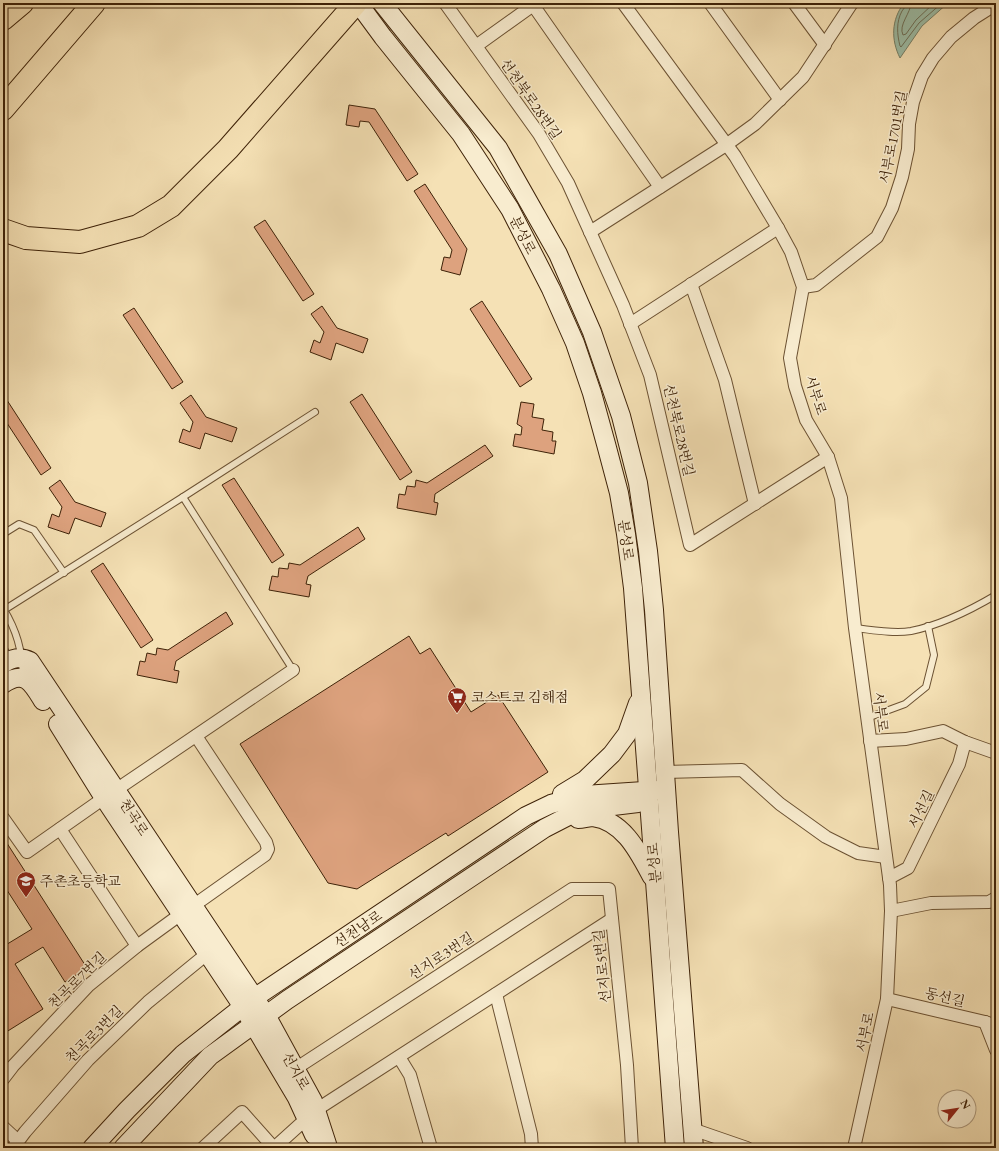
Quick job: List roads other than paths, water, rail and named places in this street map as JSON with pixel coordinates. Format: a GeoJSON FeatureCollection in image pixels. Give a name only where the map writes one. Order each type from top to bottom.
{"type":"FeatureCollection","features":[{"type":"Feature","properties":{"kind":"highway"},"geometry":{"type":"LineString","coordinates":[[3,19],[22,3]]}},
{"type":"Feature","properties":{"kind":"highway"},"geometry":{"type":"LineString","coordinates":[[3,109],[94,3]]}},
{"type":"Feature","properties":{"kind":"highway"},"geometry":{"type":"LineString","coordinates":[[3,230],[26,238],[80,242],[138,226],[172,206],[228,149],[357,3]]}},
{"type":"Feature","properties":{"kind":"main road","name":"분성로"},"geometry":{"type":"LineString","coordinates":[[357,3],[382,37],[461,134],[510,209],[551,289],[575,343],[592,393],[618,493],[626,534],[633,588],[675,1148]]}},
{"type":"Feature","properties":{"kind":"main road","name":"분성로"},"geometry":{"type":"LineString","coordinates":[[382,3],[498,148],[558,254],[592,332],[621,416],[638,483],[648,551],[654,610],[694,1148]]}},
{"type":"Feature","properties":{"kind":"main road","name":"천곡로"},"geometry":{"type":"LineString","coordinates":[[11,667],[30,661],[110,794],[248,1002]]}},
{"type":"Feature","properties":{"kind":"main road"},"geometry":{"type":"LineString","coordinates":[[526,816],[585,780],[612,754],[627,734],[640,695]]}},
{"type":"Feature","properties":{"kind":"main road","name":"선천남로"},"geometry":{"type":"LineString","coordinates":[[92,1148],[182,1054],[248,1002],[526,816],[551,804],[584,794],[648,796],[667,795]]}},
{"type":"Feature","properties":{"kind":"main road","name":"선천남로"},"geometry":{"type":"LineString","coordinates":[[123,1148],[210,1056],[287,1000],[545,828],[580,810],[648,796]]}},
{"type":"Feature","properties":{"kind":"main road"},"geometry":{"type":"LineString","coordinates":[[556,822],[593,817],[609,822],[625,834],[637,850],[655,883]]}},
{"type":"Feature","properties":{"kind":"main road","name":"천곡로"},"geometry":{"type":"LineString","coordinates":[[187,910],[208,953],[248,1002]]}},
{"type":"Feature","properties":{"kind":"main road","name":"선지로"},"geometry":{"type":"LineString","coordinates":[[248,1002],[295,1069],[313,1101],[311,1114],[317,1148]]}},
{"type":"Feature","properties":{"kind":"main road","name":"선지로"},"geometry":{"type":"LineString","coordinates":[[260,1020],[298,1098],[311,1114],[328,1144],[328,1148]]}},
{"type":"Feature","properties":{"kind":"street","name":"선천북로28번길"},"geometry":{"type":"LineString","coordinates":[[445,3],[539,134],[568,184],[590,232],[630,324],[650,375],[690,545],[755,504]]}},
{"type":"Feature","properties":{"kind":"street"},"geometry":{"type":"LineString","coordinates":[[623,3],[735,156],[791,252],[803,287]]}},
{"type":"Feature","properties":{"kind":"street"},"geometry":{"type":"LineString","coordinates":[[710,3],[780,100]]}},
{"type":"Feature","properties":{"kind":"street"},"geometry":{"type":"LineString","coordinates":[[794,3],[825,45]]}},
{"type":"Feature","properties":{"kind":"street"},"geometry":{"type":"LineString","coordinates":[[590,232],[726,145],[755,124],[803,77],[852,3]]}},
{"type":"Feature","properties":{"kind":"street"},"geometry":{"type":"LineString","coordinates":[[476,46],[534,4],[660,187]]}},
{"type":"Feature","properties":{"kind":"street","name":"서부로1701번길"},"geometry":{"type":"LineString","coordinates":[[803,287],[816,285],[877,237],[892,208],[902,177],[908,149],[913,102],[922,76],[951,37],[974,18],[996,4]]}},
{"type":"Feature","properties":{"kind":"street"},"geometry":{"type":"LineString","coordinates":[[630,324],[778,228]]}},
{"type":"Feature","properties":{"kind":"street"},"geometry":{"type":"LineString","coordinates":[[691,284],[725,380],[755,504],[828,457]]}},
{"type":"Feature","properties":{"kind":"street","name":"서부로"},"geometry":{"type":"LineString","coordinates":[[803,287],[790,358],[795,386],[806,420],[828,457],[841,498],[855,628],[889,878],[891,911],[887,999],[854,1148]]}},
{"type":"Feature","properties":{"kind":"street"},"geometry":{"type":"LineString","coordinates":[[3,818],[27,852],[293,670]]}},
{"type":"Feature","properties":{"kind":"street"},"geometry":{"type":"LineString","coordinates":[[870,741],[906,740],[943,731],[965,742],[996,754]]}},
{"type":"Feature","properties":{"kind":"street","name":"천곡로7번길"},"geometry":{"type":"LineString","coordinates":[[3,1079],[90,985],[136,946],[265,855],[268,849],[266,842],[196,736]]}},
{"type":"Feature","properties":{"kind":"street","name":"서선길"},"geometry":{"type":"LineString","coordinates":[[889,878],[908,868],[959,764],[965,742]]}},
{"type":"Feature","properties":{"kind":"street"},"geometry":{"type":"LineString","coordinates":[[665,772],[742,770],[780,804],[826,837],[858,853],[886,856]]}},
{"type":"Feature","properties":{"kind":"street"},"geometry":{"type":"LineString","coordinates":[[60,829],[136,946]]}},
{"type":"Feature","properties":{"kind":"street","name":"선지로3번길"},"geometry":{"type":"LineString","coordinates":[[295,1069],[572,888],[609,889],[612,919]]}},
{"type":"Feature","properties":{"kind":"street"},"geometry":{"type":"LineString","coordinates":[[891,911],[931,903],[989,902],[996,898]]}},
{"type":"Feature","properties":{"kind":"street","name":"선지로5번길"},"geometry":{"type":"LineString","coordinates":[[274,1148],[311,1114],[612,919],[627,1065],[632,1148]]}},
{"type":"Feature","properties":{"kind":"street","name":"천곡로3번길"},"geometry":{"type":"LineString","coordinates":[[16,1145],[88,1060],[148,1002],[208,953]]}},
{"type":"Feature","properties":{"kind":"street"},"geometry":{"type":"LineString","coordinates":[[496,994],[531,1134],[532,1148]]}},
{"type":"Feature","properties":{"kind":"street","name":"동선길"},"geometry":{"type":"LineString","coordinates":[[887,999],[990,1024]]}},
{"type":"Feature","properties":{"kind":"street"},"geometry":{"type":"LineString","coordinates":[[990,1024],[996,1050]]}},
{"type":"Feature","properties":{"kind":"street"},"geometry":{"type":"LineString","coordinates":[[398,1057],[410,1075],[431,1148]]}},
{"type":"Feature","properties":{"kind":"street"},"geometry":{"type":"LineString","coordinates":[[204,1148],[242,1112],[274,1148]]}},
{"type":"Feature","properties":{"kind":"street"},"geometry":{"type":"LineString","coordinates":[[3,1127],[16,1145]]}},
{"type":"Feature","properties":{"kind":"street"},"geometry":{"type":"LineString","coordinates":[[692,1129],[747,1148]]}},
{"type":"Feature","properties":{"kind":"lane"},"geometry":{"type":"LineString","coordinates":[[11,667],[17,637],[4,609],[64,573],[315,412]]}},
{"type":"Feature","properties":{"kind":"lane"},"geometry":{"type":"LineString","coordinates":[[183,497],[293,670]]}},
{"type":"Feature","properties":{"kind":"lane"},"geometry":{"type":"LineString","coordinates":[[3,534],[19,524],[34,530],[64,573]]}},
{"type":"Feature","properties":{"kind":"lane"},"geometry":{"type":"LineString","coordinates":[[855,628],[878,631],[910,631],[958,616],[996,595]]}},
{"type":"Feature","properties":{"kind":"lane"},"geometry":{"type":"LineString","coordinates":[[867,718],[905,704],[926,687],[934,655],[928,626]]}},
{"type":"Feature","properties":{"kind":"water"},"geometry":{"type":"Polygon","coordinates":[[[904,3],[948,3],[922,26],[900,58],[895,44],[894,30],[897,16],[904,3]]]}},
{"type":"Feature","properties":{"kind":"place","name":"코스트코 김해점"},"geometry":{"type":"Point","coordinates":[457,714]}},
{"type":"Feature","properties":{"kind":"place","name":"주촌초등학교"},"geometry":{"type":"Point","coordinates":[26,898]}}]}
